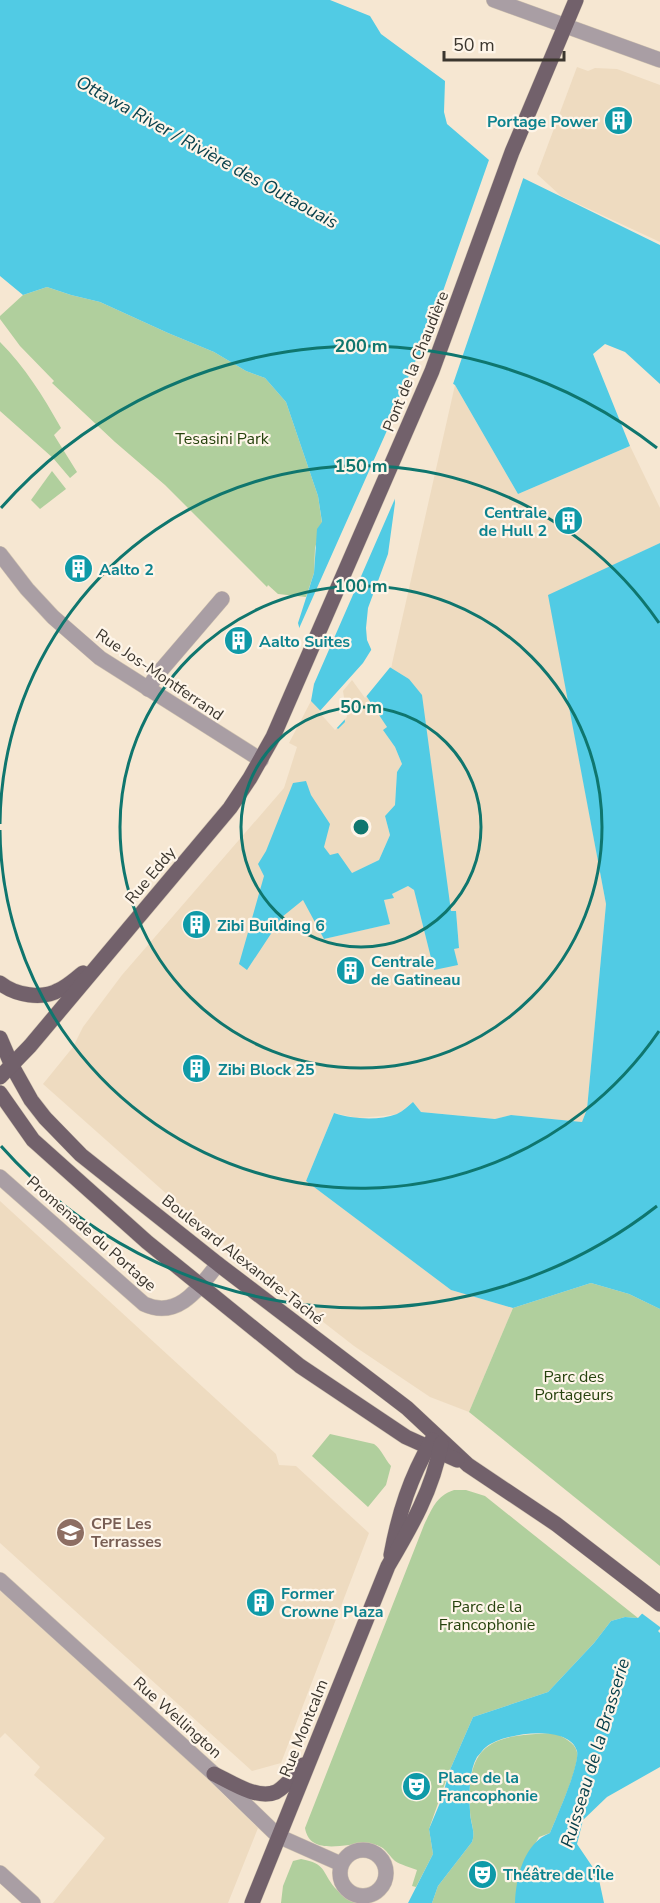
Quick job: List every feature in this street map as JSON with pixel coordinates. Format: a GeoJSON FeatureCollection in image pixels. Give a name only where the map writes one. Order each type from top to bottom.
{"type":"FeatureCollection","features":[{"type":"Feature","properties":{"kind":"main road","name":"Pont de la Chaudière"},"geometry":{"type":"LineString","coordinates":[[299,676],[432,371],[512,154],[576,0]]}},
{"type":"Feature","properties":{"kind":"main road","name":"Rue Eddy"},"geometry":{"type":"LineString","coordinates":[[0,1077],[12,1066],[230,808],[261,760],[299,676]]}},
{"type":"Feature","properties":{"kind":"main road"},"geometry":{"type":"LineString","coordinates":[[0,983],[20,993],[50,994],[65,987],[102,959]]}},
{"type":"Feature","properties":{"kind":"main road","name":"Boulevard Alexandre-Taché"},"geometry":{"type":"LineString","coordinates":[[0,1038],[12,1066],[45,1118],[69,1143],[218,1264],[407,1408],[436,1444],[556,1524],[660,1604]]}},
{"type":"Feature","properties":{"kind":"main road","name":"Boulevard Alexandre-Taché"},"geometry":{"type":"LineString","coordinates":[[0,1093],[33,1140],[147,1242],[303,1368],[406,1437],[436,1444]]}},
{"type":"Feature","properties":{"kind":"main road","name":"Rue Montcalm"},"geometry":{"type":"LineString","coordinates":[[252,1903],[388,1566],[416,1519],[434,1476],[436,1444]]}},
{"type":"Feature","properties":{"kind":"main road"},"geometry":{"type":"LineString","coordinates":[[214,1774],[259,1794],[274,1793],[282,1788],[309,1758]]}},
{"type":"Feature","properties":{"kind":"street"},"geometry":{"type":"LineString","coordinates":[[494,0],[660,60]]}},
{"type":"Feature","properties":{"kind":"street","name":"Rue Jos-Montferrand"},"geometry":{"type":"LineString","coordinates":[[0,554],[27,589],[69,632],[100,658],[261,760]]}},
{"type":"Feature","properties":{"kind":"street"},"geometry":{"type":"LineString","coordinates":[[148,689],[156,676],[222,599]]}},
{"type":"Feature","properties":{"kind":"street","name":"Promenade du Portage"},"geometry":{"type":"LineString","coordinates":[[0,1177],[144,1304],[154,1309],[171,1308],[190,1296],[218,1264]]}},
{"type":"Feature","properties":{"kind":"street","name":"Rue Wellington"},"geometry":{"type":"LineString","coordinates":[[0,1580],[214,1774],[278,1836],[341,1864]]}},
{"type":"Feature","properties":{"kind":"street"},"geometry":{"type":"LineString","coordinates":[[0,1873],[33,1903]]}},
{"type":"Feature","properties":{"kind":"shaded area"},"geometry":{"type":"Polygon","coordinates":[[[577,67],[588,71],[595,68],[617,69],[660,85],[660,242],[561,196],[537,174],[577,67]]]}},
{"type":"Feature","properties":{"kind":"shaded area"},"geometry":{"type":"Polygon","coordinates":[[[455,385],[518,494],[630,446],[660,508],[660,543],[549,596],[606,904],[587,1109],[582,1122],[511,1115],[496,1119],[421,1112],[413,1102],[398,1114],[357,1118],[334,1113],[306,1181],[451,1290],[513,1308],[469,1412],[430,1397],[354,1346],[223,1244],[43,1084],[73,1047],[83,1027],[122,975],[284,788],[297,747],[289,743],[311,701],[340,690],[353,675],[381,716],[387,727],[384,731],[395,747],[402,764],[397,772],[395,805],[385,816],[390,835],[379,860],[353,873],[324,939],[389,924],[384,900],[393,897],[392,894],[408,886],[414,890],[434,970],[454,949],[459,947],[456,912],[451,911],[409,679],[391,668],[455,385]]]}},
{"type":"Feature","properties":{"kind":"shaded area"},"geometry":{"type":"Polygon","coordinates":[[[0,1201],[276,1454],[279,1465],[296,1466],[369,1533],[281,1763],[252,1771],[0,1543],[0,1201]]]}},
{"type":"Feature","properties":{"kind":"shaded area"},"geometry":{"type":"Polygon","coordinates":[[[0,1591],[198,1770],[258,1828],[228,1903],[53,1903],[105,1838],[34,1775],[40,1767],[5,1733],[0,1738],[0,1591]]]}},
{"type":"Feature","properties":{"kind":"green space","name":"Tesasini Park"},"geometry":{"type":"Polygon","coordinates":[[[47,287],[100,302],[214,352],[246,371],[265,378],[286,402],[318,496],[322,523],[315,548],[314,573],[306,597],[278,594],[268,585],[267,587],[165,485],[52,383],[54,381],[20,346],[0,316],[23,295],[47,287]]]}},
{"type":"Feature","properties":{"kind":"green space"},"geometry":{"type":"Polygon","coordinates":[[[0,342],[33,382],[61,428],[54,435],[77,472],[70,478],[53,458],[0,411],[0,342]]]}},
{"type":"Feature","properties":{"kind":"green space"},"geometry":{"type":"Polygon","coordinates":[[[52,471],[66,489],[40,509],[31,500],[52,471]]]}},
{"type":"Feature","properties":{"kind":"green space","name":"Parc des Portageurs"},"geometry":{"type":"Polygon","coordinates":[[[591,1283],[629,1294],[660,1309],[660,1566],[469,1412],[513,1308],[591,1283]]]}},
{"type":"Feature","properties":{"kind":"green space"},"geometry":{"type":"Polygon","coordinates":[[[330,1434],[374,1444],[391,1466],[386,1485],[368,1507],[312,1456],[330,1434]]]}},
{"type":"Feature","properties":{"kind":"green space","name":"Parc de la Francophonie"},"geometry":{"type":"Polygon","coordinates":[[[454,1490],[466,1490],[485,1496],[638,1618],[625,1617],[611,1621],[594,1643],[548,1692],[473,1717],[449,1772],[429,1829],[433,1854],[416,1887],[412,1886],[417,1870],[395,1861],[381,1847],[373,1844],[327,1846],[317,1844],[309,1838],[305,1828],[424,1525],[439,1499],[454,1490]]]}},
{"type":"Feature","properties":{"kind":"green space"},"geometry":{"type":"Polygon","coordinates":[[[556,1733],[576,1749],[575,1768],[550,1833],[539,1837],[534,1846],[515,1903],[432,1903],[438,1886],[472,1842],[470,1787],[473,1769],[479,1755],[488,1746],[500,1740],[516,1736],[556,1733]]]}},
{"type":"Feature","properties":{"kind":"green space"},"geometry":{"type":"Polygon","coordinates":[[[301,1859],[319,1866],[338,1890],[345,1895],[365,1903],[281,1903],[283,1886],[293,1861],[301,1859]]]}},
{"type":"Feature","properties":{"kind":"water","name":"Ottawa River / Rivière des Outaouais"},"geometry":{"type":"Polygon","coordinates":[[[0,0],[330,0],[370,16],[381,34],[445,81],[444,112],[447,124],[489,160],[660,245],[660,384],[625,352],[605,344],[593,354],[630,446],[518,494],[455,385],[416,360],[389,420],[395,503],[388,554],[368,608],[367,640],[375,658],[409,679],[422,695],[451,911],[456,911],[459,948],[454,949],[458,965],[434,970],[414,890],[408,886],[392,894],[394,898],[384,900],[390,924],[324,939],[303,900],[282,917],[247,970],[239,964],[264,876],[258,864],[266,851],[293,783],[306,781],[311,795],[330,824],[324,847],[330,855],[338,853],[352,873],[379,860],[390,835],[385,816],[395,805],[397,772],[402,764],[395,747],[383,730],[387,727],[353,676],[340,690],[345,722],[338,729],[311,701],[314,684],[298,623],[314,573],[317,529],[322,522],[318,496],[286,402],[265,378],[246,371],[214,352],[100,302],[47,287],[23,295],[0,276],[0,0]]]}},
{"type":"Feature","properties":{"kind":"water"},"geometry":{"type":"Polygon","coordinates":[[[660,543],[660,1309],[629,1294],[591,1283],[513,1308],[451,1290],[306,1181],[334,1113],[357,1118],[382,1118],[397,1114],[413,1102],[421,1112],[495,1119],[511,1115],[582,1122],[587,1109],[606,904],[548,595],[660,543]]]}},
{"type":"Feature","properties":{"kind":"water","name":"Ruisseau de la Brasserie"},"geometry":{"type":"Polygon","coordinates":[[[660,1594],[660,1629],[658,1631],[660,1633],[660,1767],[607,1797],[583,1820],[577,1844],[598,1875],[604,1903],[515,1903],[517,1882],[523,1862],[534,1844],[550,1833],[577,1758],[577,1751],[571,1742],[562,1737],[535,1733],[494,1742],[477,1757],[472,1769],[470,1791],[472,1842],[438,1886],[432,1903],[408,1903],[433,1854],[429,1829],[442,1798],[449,1772],[473,1717],[548,1692],[594,1643],[611,1621],[625,1617],[638,1618],[660,1594]]]}},
{"type":"Feature","properties":{"kind":"pier"},"geometry":{"type":"Polygon","coordinates":[[[490,157],[524,176],[452,387],[417,365],[392,420],[397,494],[314,684],[310,682],[297,633],[421,354],[490,157]]]}},
{"type":"Feature","properties":{"kind":"pier"},"geometry":{"type":"Polygon","coordinates":[[[373,647],[378,656],[392,665],[365,698],[352,680],[343,691],[347,717],[335,730],[319,712],[363,663],[373,647]]]}},
{"type":"Feature","properties":{"kind":"pier"},"geometry":{"type":"Polygon","coordinates":[[[660,1591],[660,1627],[640,1612],[660,1591]]]}},
{"type":"Feature","properties":{"kind":"place","name":"Portage Power"},"geometry":{"type":"Point","coordinates":[619,121]}},
{"type":"Feature","properties":{"kind":"place","name":"Centrale de Hull 2"},"geometry":{"type":"Point","coordinates":[568,521]}},
{"type":"Feature","properties":{"kind":"place","name":"Aalto 2"},"geometry":{"type":"Point","coordinates":[78,569]}},
{"type":"Feature","properties":{"kind":"place","name":"Aalto Suites"},"geometry":{"type":"Point","coordinates":[238,641]}},
{"type":"Feature","properties":{"kind":"place","name":"Zibi Building 6"},"geometry":{"type":"Point","coordinates":[196,925]}},
{"type":"Feature","properties":{"kind":"place","name":"Centrale de Gatineau"},"geometry":{"type":"Point","coordinates":[350,970]}},
{"type":"Feature","properties":{"kind":"place","name":"Zibi Block 25"},"geometry":{"type":"Point","coordinates":[197,1069]}},
{"type":"Feature","properties":{"kind":"place","name":"CPE Les Terrasses"},"geometry":{"type":"Point","coordinates":[70,1532]}},
{"type":"Feature","properties":{"kind":"place","name":"Former Crowne Plaza"},"geometry":{"type":"Point","coordinates":[260,1602]}},
{"type":"Feature","properties":{"kind":"place","name":"Place de la Francophonie"},"geometry":{"type":"Point","coordinates":[417,1786]}},
{"type":"Feature","properties":{"kind":"place","name":"Théâtre de l'Île"},"geometry":{"type":"Point","coordinates":[482,1874]}}]}
